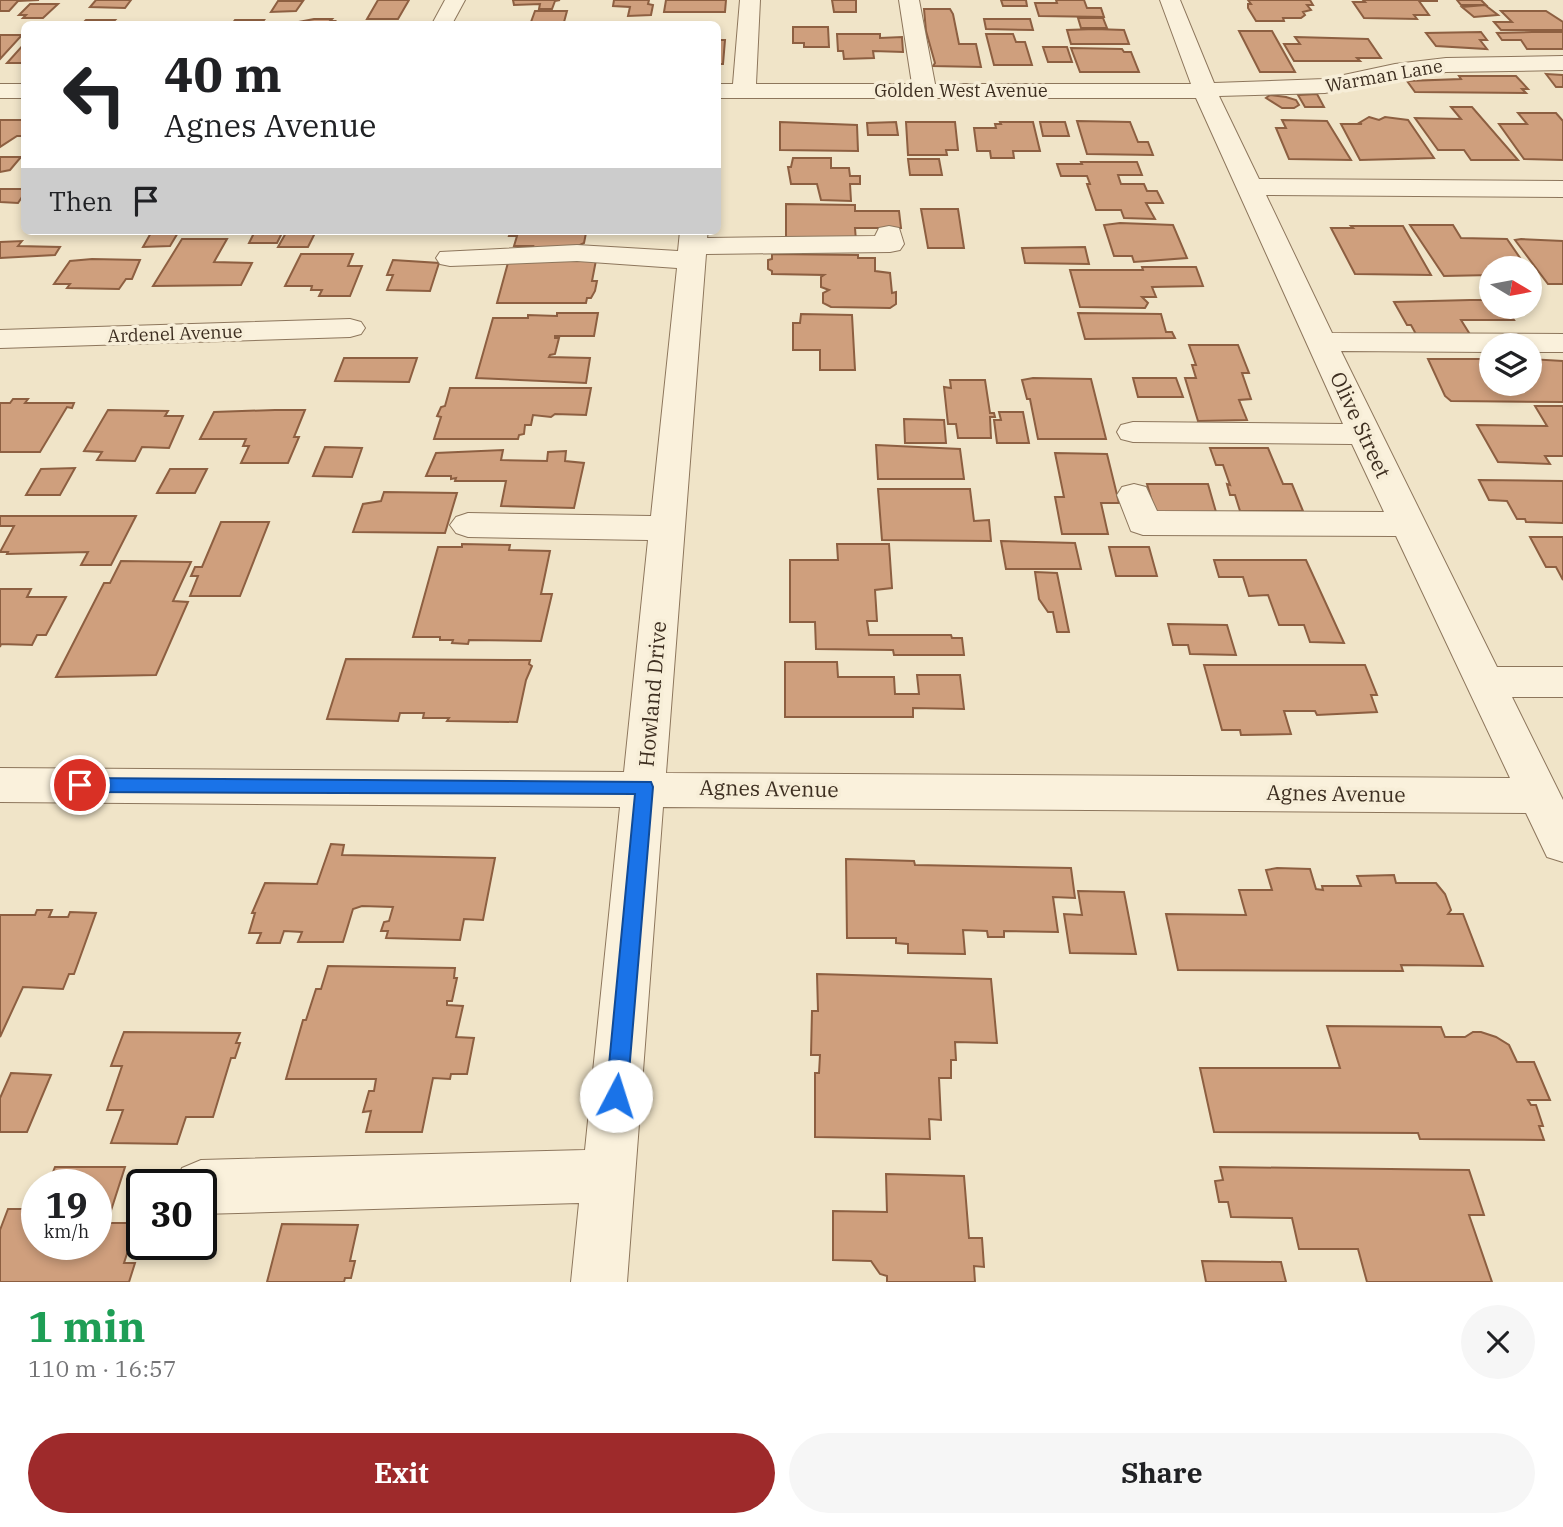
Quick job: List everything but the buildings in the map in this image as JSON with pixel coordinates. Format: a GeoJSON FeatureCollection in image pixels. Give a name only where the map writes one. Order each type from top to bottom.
{"type":"FeatureCollection","features":[{"type":"Feature","properties":{"kind":"street"},"geometry":{"type":"LineString","coordinates":[[444,21],[454,0]]}},
{"type":"Feature","properties":{"kind":"street"},"geometry":{"type":"LineString","coordinates":[[744,91],[750,0]]}},
{"type":"Feature","properties":{"kind":"street"},"geometry":{"type":"LineString","coordinates":[[909,0],[925,91]]}},
{"type":"Feature","properties":{"kind":"street","name":"Olive Street"},"geometry":{"type":"LineString","coordinates":[[1170,0],[1205,91],[1321,342],[1563,845]]}},
{"type":"Feature","properties":{"kind":"street","name":"Warman Lane"},"geometry":{"type":"LineString","coordinates":[[1205,91],[1224,88],[1312,88],[1406,69],[1464,63],[1563,63]]}},
{"type":"Feature","properties":{"kind":"street"},"geometry":{"type":"LineString","coordinates":[[0,91],[21,92]]}},
{"type":"Feature","properties":{"kind":"street","name":"Golden West Avenue"},"geometry":{"type":"LineString","coordinates":[[721,91],[1205,91]]}},
{"type":"Feature","properties":{"kind":"street"},"geometry":{"type":"LineString","coordinates":[[1249,187],[1563,189]]}},
{"type":"Feature","properties":{"kind":"street"},"geometry":{"type":"LineString","coordinates":[[450,258],[693,246],[890,244],[889,234]]}},
{"type":"Feature","properties":{"kind":"street","name":"Howland Drive"},"geometry":{"type":"LineString","coordinates":[[600,1282],[693,246]]}},
{"type":"Feature","properties":{"kind":"street","name":"Ardenel Avenue"},"geometry":{"type":"LineString","coordinates":[[0,340],[350,328]]}},
{"type":"Feature","properties":{"kind":"street"},"geometry":{"type":"LineString","coordinates":[[1321,342],[1563,343]]}},
{"type":"Feature","properties":{"kind":"street"},"geometry":{"type":"LineString","coordinates":[[1133,432],[1364,434]]}},
{"type":"Feature","properties":{"kind":"street"},"geometry":{"type":"LineString","coordinates":[[1134,495],[1143,523],[1407,524]]}},
{"type":"Feature","properties":{"kind":"street"},"geometry":{"type":"LineString","coordinates":[[468,525],[667,528]]}},
{"type":"Feature","properties":{"kind":"street"},"geometry":{"type":"LineString","coordinates":[[1486,682],[1563,682]]}},
{"type":"Feature","properties":{"kind":"street","name":"Agnes Avenue"},"geometry":{"type":"LineString","coordinates":[[0,785],[644,787],[1539,796]]}},
{"type":"Feature","properties":{"kind":"street"},"geometry":{"type":"LineString","coordinates":[[217,1187],[609,1176]]}},
{"type":"Feature","properties":{"kind":"route"},"geometry":{"type":"LineString","coordinates":[[80,785],[644,787],[616,1096]]}}]}
